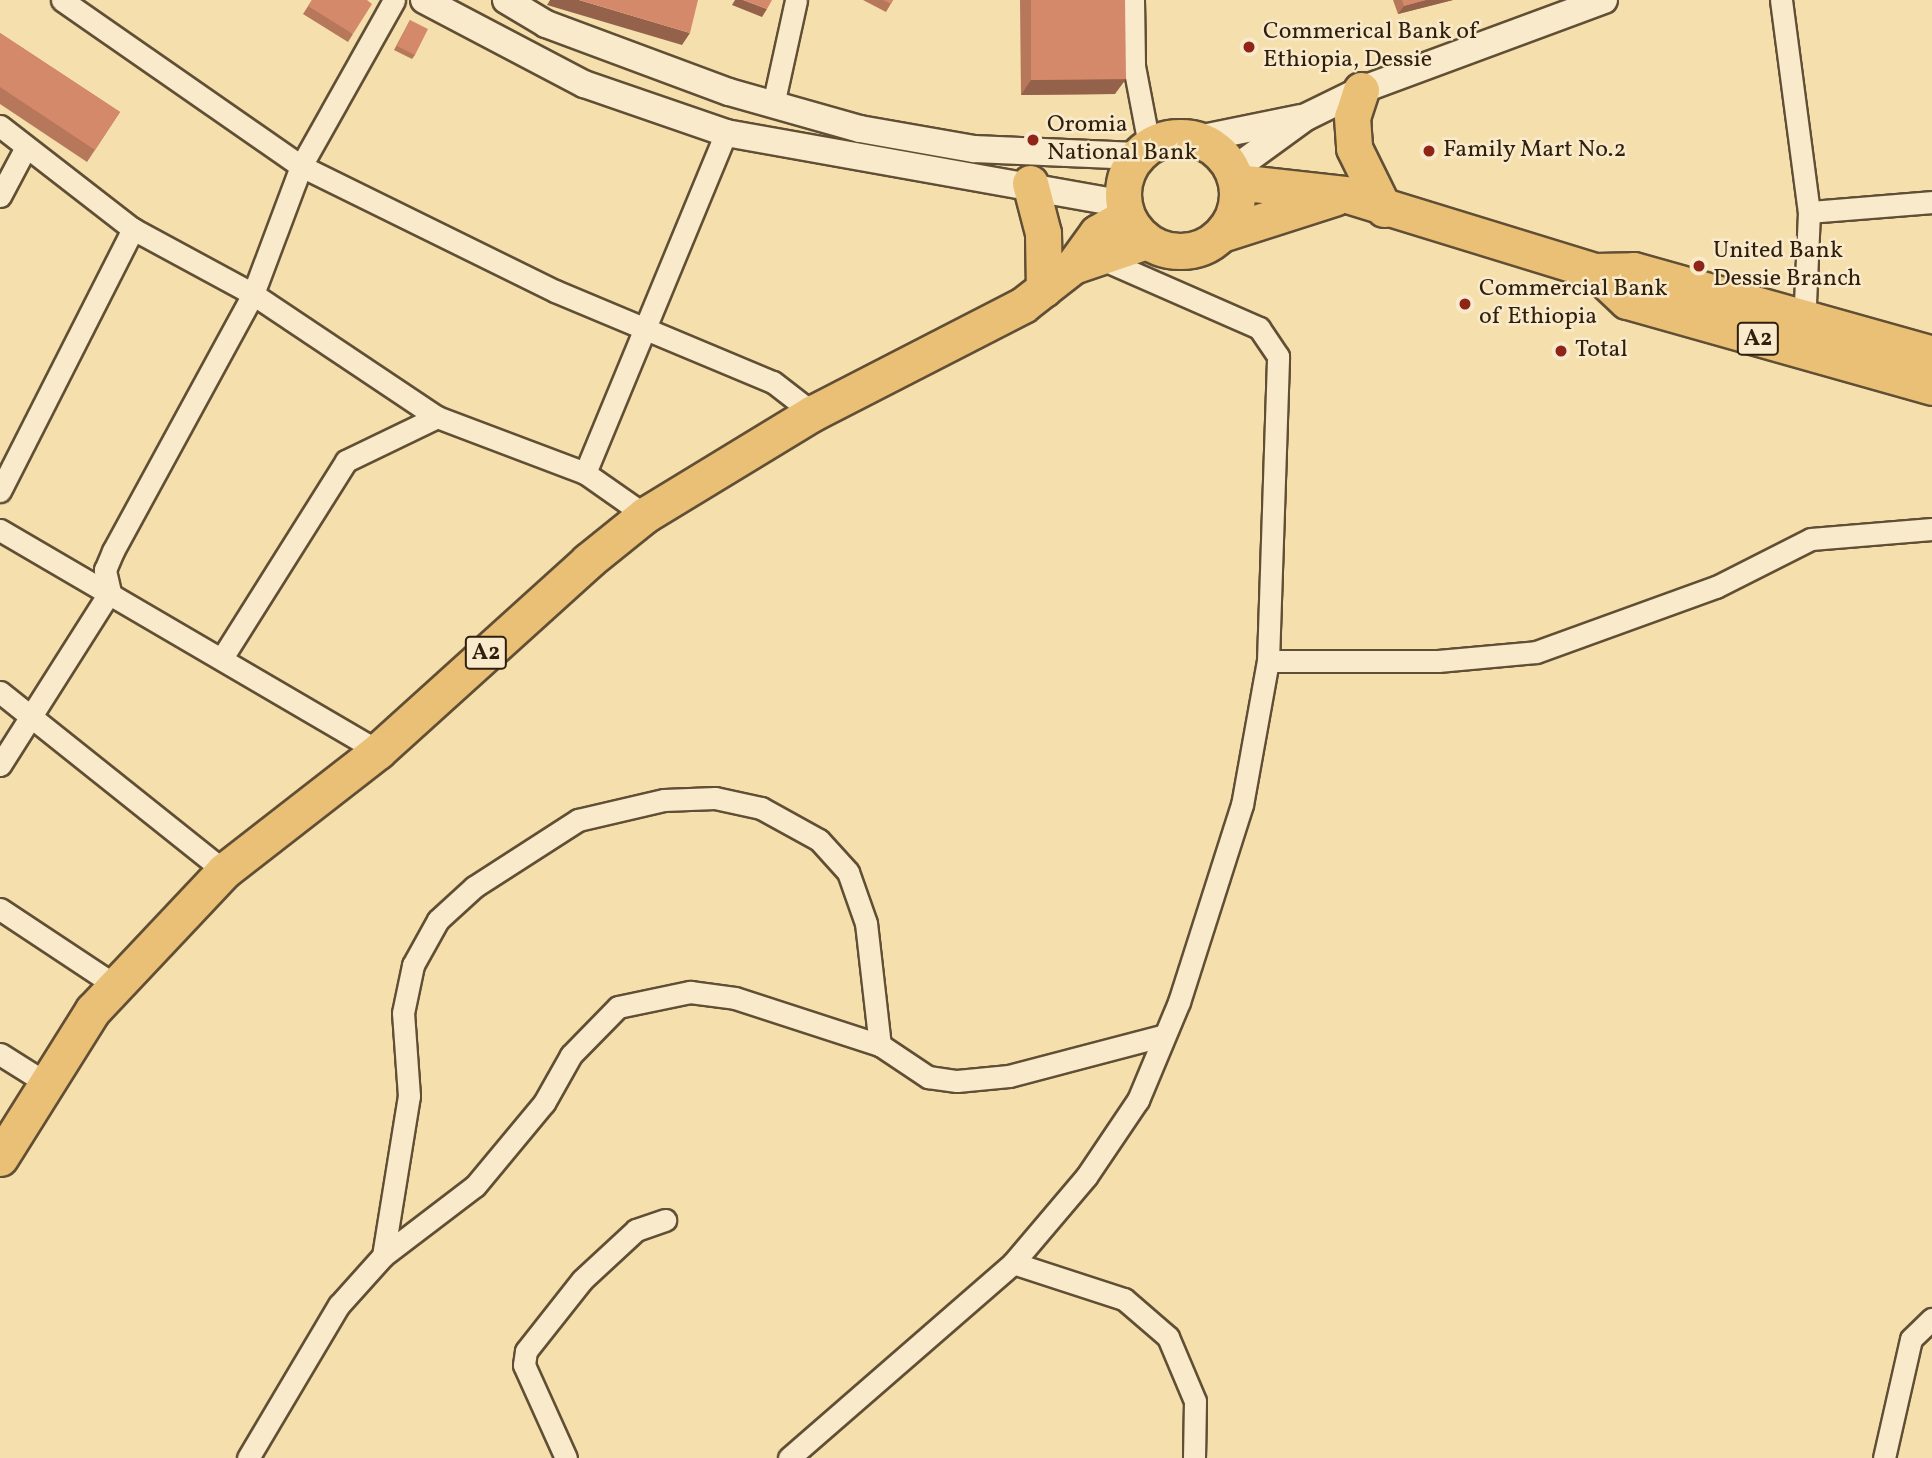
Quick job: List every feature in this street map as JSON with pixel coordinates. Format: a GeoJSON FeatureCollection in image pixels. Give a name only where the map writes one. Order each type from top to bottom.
{"type":"FeatureCollection","features":[{"type":"Feature","properties":{"kind":"highway"},"geometry":{"type":"LineString","coordinates":[[1361,90],[1352,117],[1354,148],[1384,209]]}},
{"type":"Feature","properties":{"kind":"highway"},"geometry":{"type":"LineString","coordinates":[[1221,234],[1237,201],[1234,176],[1198,139],[1164,138],[1143,151],[1123,187],[1133,220],[1185,251],[1221,234],[1344,194]]}},
{"type":"Feature","properties":{"kind":"highway","name":"A2"},"geometry":{"type":"LineString","coordinates":[[1234,176],[1344,194],[1384,209],[1595,271],[1627,301],[1714,309],[1803,334],[1932,387]]}},
{"type":"Feature","properties":{"kind":"highway"},"geometry":{"type":"LineString","coordinates":[[1030,183],[1043,233],[1044,289]]}},
{"type":"Feature","properties":{"kind":"highway","name":"A2"},"geometry":{"type":"LineString","coordinates":[[0,1158],[43,1081],[115,985],[224,871],[378,751],[645,515],[813,413],[1088,263],[1097,233],[1133,220]]}},
{"type":"Feature","properties":{"kind":"highway","name":"A2"},"geometry":{"type":"LineString","coordinates":[[1803,334],[1932,354]]}},
{"type":"Feature","properties":{"kind":"street"},"geometry":{"type":"LineString","coordinates":[[62,0],[301,166],[644,328],[773,382],[813,413]]}},
{"type":"Feature","properties":{"kind":"street"},"geometry":{"type":"LineString","coordinates":[[0,765],[110,592],[105,570],[113,551],[253,294],[301,166],[394,0]]}},
{"type":"Feature","properties":{"kind":"street"},"geometry":{"type":"LineString","coordinates":[[424,0],[584,84],[726,133],[885,165],[1030,183],[1133,220]]}},
{"type":"Feature","properties":{"kind":"street"},"geometry":{"type":"LineString","coordinates":[[506,0],[546,24],[772,105],[974,149],[1143,151],[1134,66],[1133,0]]}},
{"type":"Feature","properties":{"kind":"street"},"geometry":{"type":"LineString","coordinates":[[772,105],[796,0]]}},
{"type":"Feature","properties":{"kind":"street"},"geometry":{"type":"LineString","coordinates":[[1234,176],[1306,117],[1361,90],[1604,0]]}},
{"type":"Feature","properties":{"kind":"street"},"geometry":{"type":"LineString","coordinates":[[1781,0],[1809,212],[1803,334]]}},
{"type":"Feature","properties":{"kind":"street"},"geometry":{"type":"LineString","coordinates":[[1198,139],[1306,117]]}},
{"type":"Feature","properties":{"kind":"street"},"geometry":{"type":"LineString","coordinates":[[0,126],[133,229],[253,294],[438,417],[585,473],[645,515]]}},
{"type":"Feature","properties":{"kind":"street"},"geometry":{"type":"LineString","coordinates":[[585,473],[726,133]]}},
{"type":"Feature","properties":{"kind":"street"},"geometry":{"type":"LineString","coordinates":[[0,196],[26,147]]}},
{"type":"Feature","properties":{"kind":"street"},"geometry":{"type":"LineString","coordinates":[[1809,212],[1932,202]]}},
{"type":"Feature","properties":{"kind":"street"},"geometry":{"type":"LineString","coordinates":[[0,491],[133,229]]}},
{"type":"Feature","properties":{"kind":"street"},"geometry":{"type":"LineString","coordinates":[[789,1458],[1013,1263],[1086,1177],[1138,1100],[1242,805],[1268,661],[1279,411],[1273,341],[1259,328],[1088,263]]}},
{"type":"Feature","properties":{"kind":"street"},"geometry":{"type":"LineString","coordinates":[[222,659],[346,461],[438,417]]}},
{"type":"Feature","properties":{"kind":"street"},"geometry":{"type":"LineString","coordinates":[[1268,661],[1438,661],[1536,652],[1716,587],[1811,539],[1932,529]]}},
{"type":"Feature","properties":{"kind":"street"},"geometry":{"type":"LineString","coordinates":[[0,530],[378,751]]}},
{"type":"Feature","properties":{"kind":"street"},"geometry":{"type":"LineString","coordinates":[[0,692],[33,714],[224,871]]}},
{"type":"Feature","properties":{"kind":"street"},"geometry":{"type":"LineString","coordinates":[[383,1256],[409,1096],[403,1013],[413,965],[438,919],[474,887],[578,820],[664,800],[715,798],[761,808],[819,840],[848,872],[866,923],[880,1045]]}},
{"type":"Feature","properties":{"kind":"street"},"geometry":{"type":"LineString","coordinates":[[0,909],[115,985]]}},
{"type":"Feature","properties":{"kind":"street"},"geometry":{"type":"LineString","coordinates":[[248,1458],[339,1305],[383,1256],[475,1186],[544,1103],[570,1055],[618,1007],[690,992],[735,998],[880,1045],[928,1077],[957,1081],[1009,1076],[1162,1036]]}},
{"type":"Feature","properties":{"kind":"street"},"geometry":{"type":"LineString","coordinates":[[0,1054],[43,1081]]}},
{"type":"Feature","properties":{"kind":"street"},"geometry":{"type":"LineString","coordinates":[[566,1458],[524,1365],[526,1351],[582,1280],[636,1230],[665,1220]]}},
{"type":"Feature","properties":{"kind":"street"},"geometry":{"type":"LineString","coordinates":[[1013,1263],[1125,1299],[1168,1337],[1195,1401],[1194,1458]]}},
{"type":"Feature","properties":{"kind":"street"},"geometry":{"type":"LineString","coordinates":[[1884,1458],[1912,1339],[1932,1319]]}},
{"type":"Feature","properties":{"kind":"building"},"geometry":{"type":"Polygon","coordinates":[[[312,0],[367,0],[372,4],[353,34],[308,6],[312,0]]]}},
{"type":"Feature","properties":{"kind":"building"},"geometry":{"type":"Polygon","coordinates":[[[579,0],[698,0],[690,33],[579,0]]]}},
{"type":"Feature","properties":{"kind":"building"},"geometry":{"type":"Polygon","coordinates":[[[743,0],[772,0],[767,9],[743,0]]]}},
{"type":"Feature","properties":{"kind":"building"},"geometry":{"type":"Polygon","coordinates":[[[1031,0],[1125,0],[1126,79],[1031,80],[1031,0]]]}},
{"type":"Feature","properties":{"kind":"building"},"geometry":{"type":"Polygon","coordinates":[[[1402,0],[1426,0],[1404,6],[1402,0]]]}},
{"type":"Feature","properties":{"kind":"building"},"geometry":{"type":"Polygon","coordinates":[[[410,20],[428,29],[415,55],[397,46],[410,20]]]}},
{"type":"Feature","properties":{"kind":"building"},"geometry":{"type":"Polygon","coordinates":[[[0,33],[120,112],[95,150],[0,87],[0,33]]]}},
{"type":"Feature","properties":{"kind":"place","name":"Commerical Bank of Ethiopia, Dessie"},"geometry":{"type":"Point","coordinates":[1249,47]}},
{"type":"Feature","properties":{"kind":"place","name":"Oromia National Bank"},"geometry":{"type":"Point","coordinates":[1033,140]}},
{"type":"Feature","properties":{"kind":"place","name":"Family Mart No.2"},"geometry":{"type":"Point","coordinates":[1429,151]}},
{"type":"Feature","properties":{"kind":"place","name":"United Bank Dessie Branch"},"geometry":{"type":"Point","coordinates":[1699,266]}},
{"type":"Feature","properties":{"kind":"place","name":"Commercial Bank of Ethiopia"},"geometry":{"type":"Point","coordinates":[1465,304]}},
{"type":"Feature","properties":{"kind":"place","name":"Total"},"geometry":{"type":"Point","coordinates":[1561,351]}}]}
